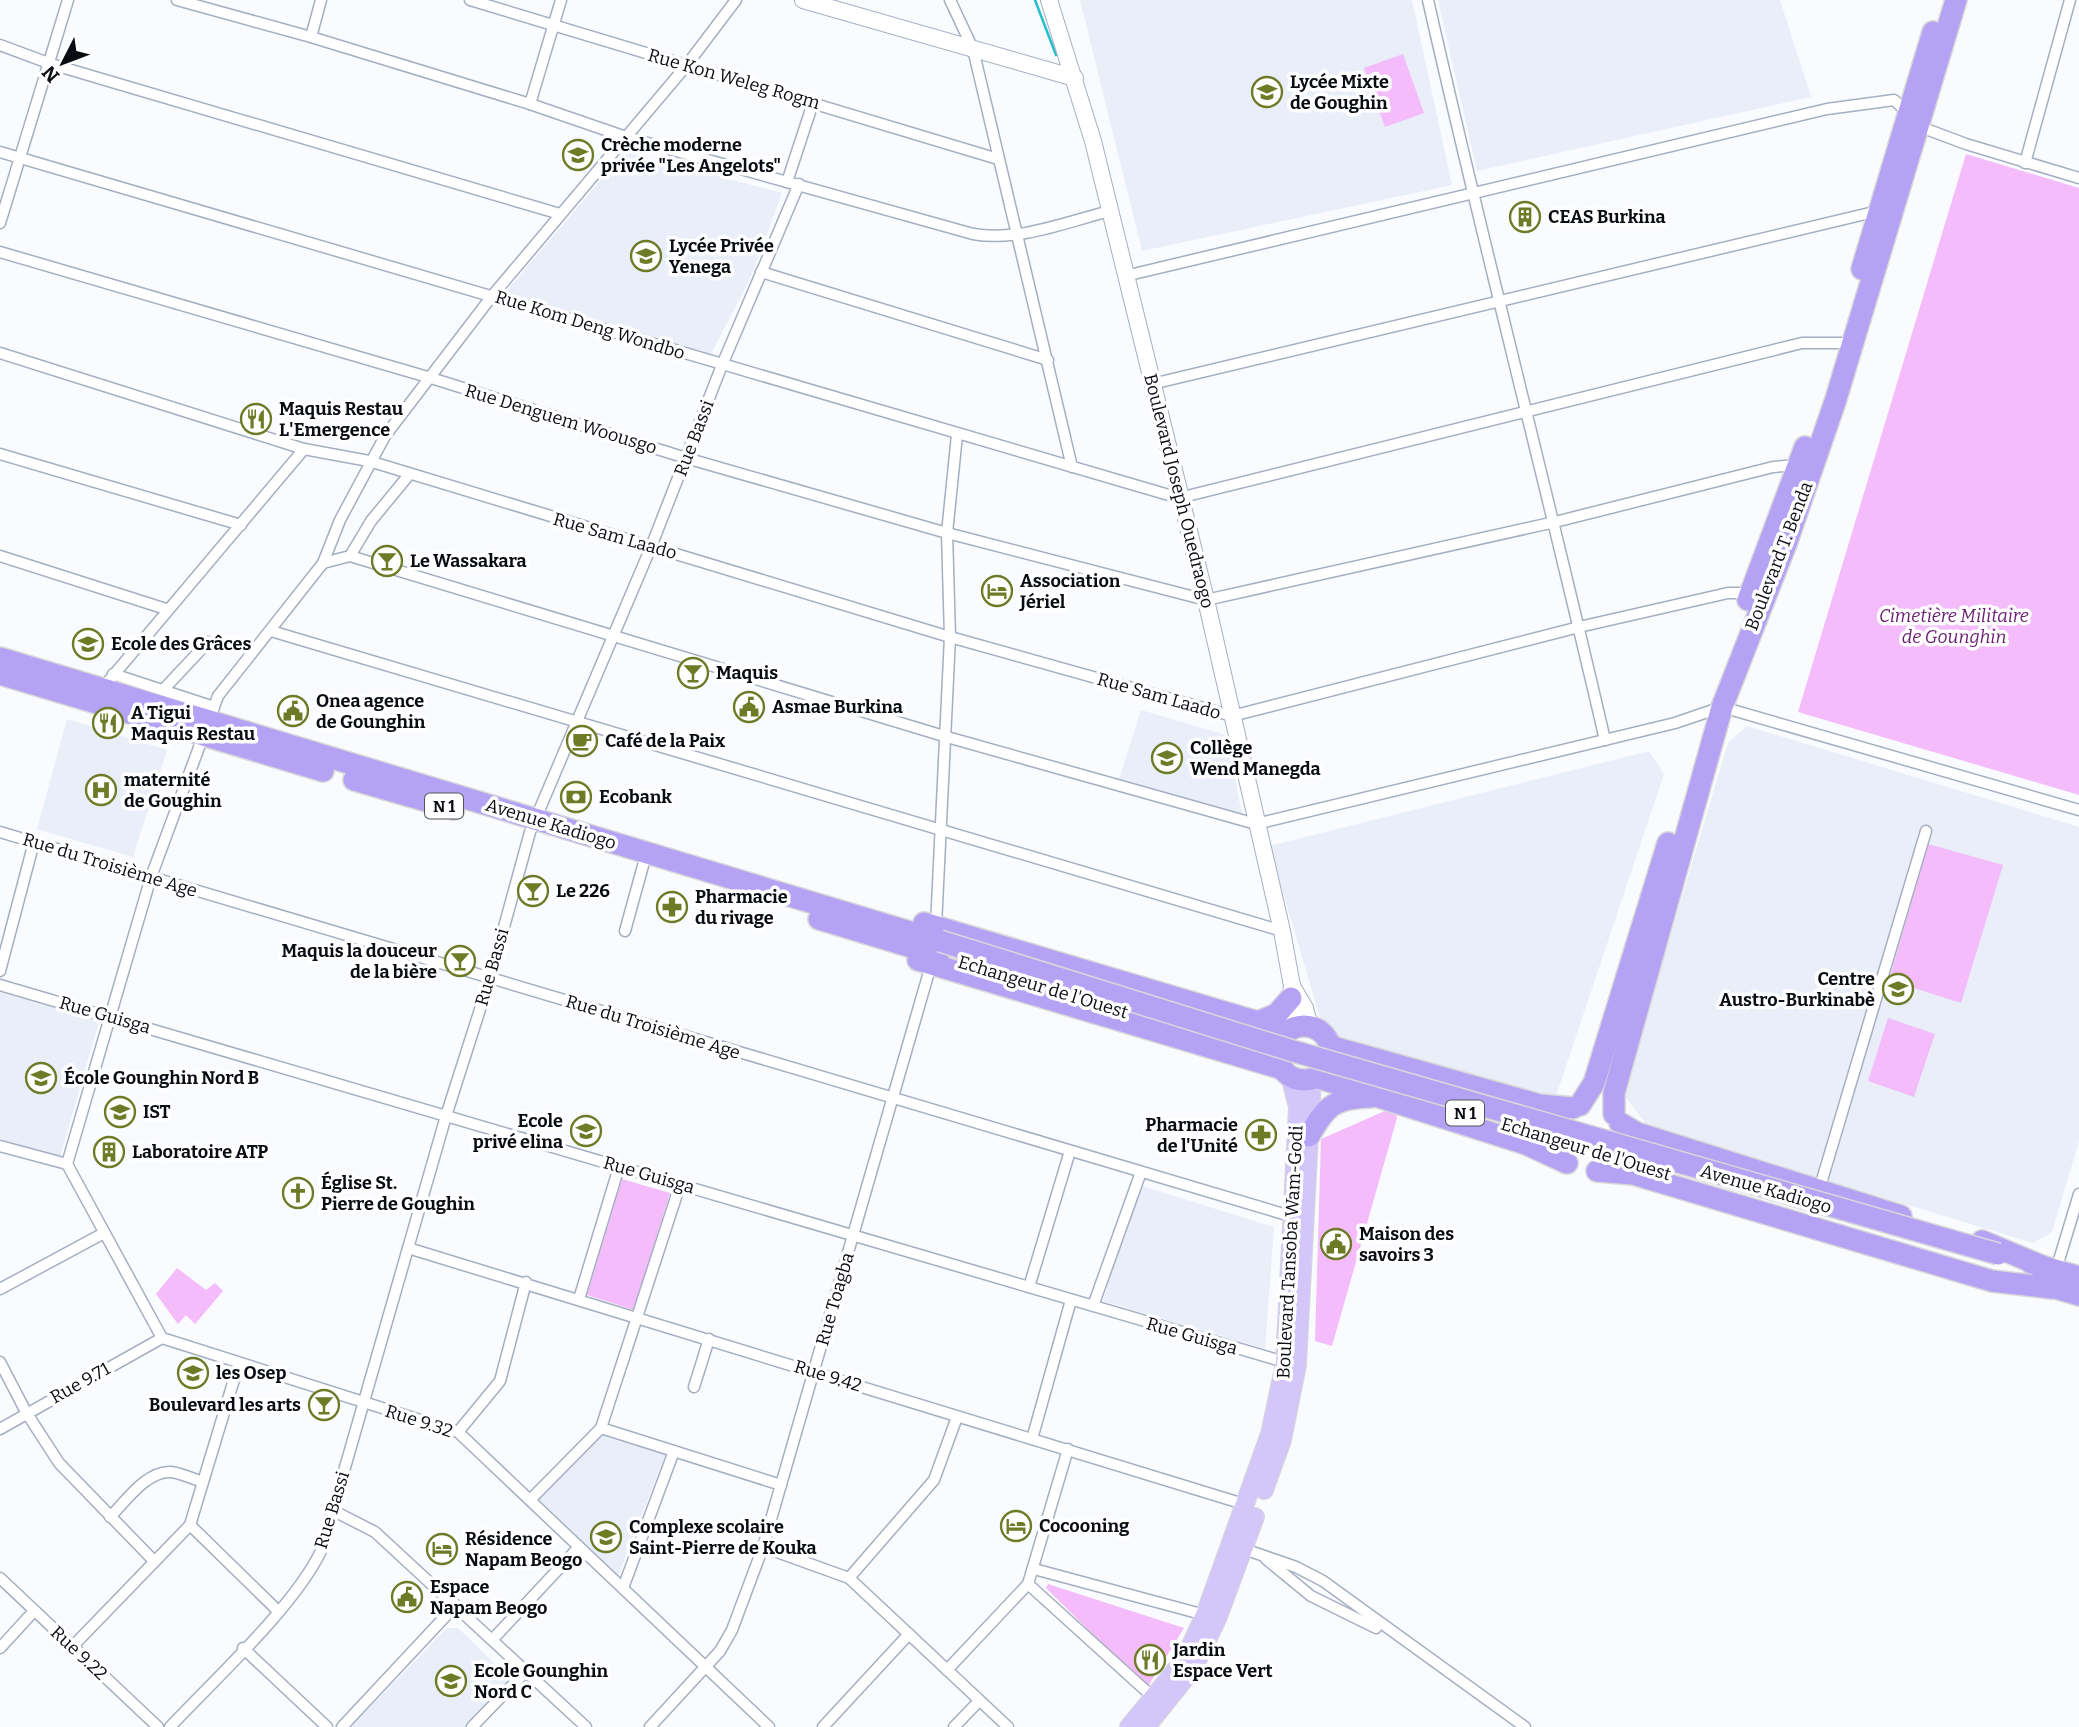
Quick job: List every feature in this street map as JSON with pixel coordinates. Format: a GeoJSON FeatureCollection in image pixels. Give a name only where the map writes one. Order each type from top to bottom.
{"type":"FeatureCollection","features":[{"type":"Feature","properties":{"kind":"highway","name":"Boulevard T. Benda"},"geometry":{"type":"LineString","coordinates":[[1617,1119],[1614,1093],[1715,710],[1817,458],[1914,121],[1943,0]]}},
{"type":"Feature","properties":{"kind":"highway","name":"Boulevard T. Benda"},"geometry":{"type":"LineString","coordinates":[[1577,1106],[1594,1083],[1751,593],[1799,466],[1841,343],[1878,211],[1914,121],[1956,0]]}},
{"type":"Feature","properties":{"kind":"highway","name":"Avenue Kadiogo"},"geometry":{"type":"LineString","coordinates":[[0,658],[208,721],[532,826],[936,947]]}},
{"type":"Feature","properties":{"kind":"highway","name":"Avenue Kadiogo"},"geometry":{"type":"LineString","coordinates":[[0,674],[103,688]]}},
{"type":"Feature","properties":{"kind":"highway","name":"Avenue Kadiogo"},"geometry":{"type":"LineString","coordinates":[[532,826],[589,842],[644,862],[888,932]]}},
{"type":"Feature","properties":{"kind":"highway","name":"N 1"},"geometry":{"type":"LineString","coordinates":[[888,932],[916,921],[936,947],[1258,1022],[1293,1047],[1314,1078],[1526,1144],[1581,1170],[1633,1174],[1992,1281],[2051,1275],[2079,1277]]}},
{"type":"Feature","properties":{"kind":"highway","name":"Echangeur de l'Ouest"},"geometry":{"type":"LineString","coordinates":[[936,947],[1293,1047]]}},
{"type":"Feature","properties":{"kind":"highway","name":"Echangeur de l'Ouest"},"geometry":{"type":"LineString","coordinates":[[936,947],[1685,1178],[1996,1261]]}},
{"type":"Feature","properties":{"kind":"highway"},"geometry":{"type":"LineString","coordinates":[[1258,1022],[1278,1014],[1292,992]]}},
{"type":"Feature","properties":{"kind":"highway","name":"N 1"},"geometry":{"type":"LineString","coordinates":[[1293,1047],[1322,1034],[1330,1046],[1540,1105],[1595,1104],[1637,1133],[1976,1239],[2051,1275],[2079,1295]]}},
{"type":"Feature","properties":{"kind":"highway"},"geometry":{"type":"LineString","coordinates":[[1314,1078],[1328,1064],[1330,1046]]}},
{"type":"Feature","properties":{"kind":"highway","name":"Avenue Kadiogo"},"geometry":{"type":"LineString","coordinates":[[1293,1047],[1996,1261]]}},
{"type":"Feature","properties":{"kind":"highway"},"geometry":{"type":"LineString","coordinates":[[1309,1136],[1327,1108],[1337,1102],[1347,1098],[1379,1097]]}},
{"type":"Feature","properties":{"kind":"highway"},"geometry":{"type":"LineString","coordinates":[[1567,1163],[1558,1150],[1556,1134],[1561,1118],[1577,1106]]}},
{"type":"Feature","properties":{"kind":"highway"},"geometry":{"type":"LineString","coordinates":[[1597,1171],[1611,1164],[1620,1152],[1623,1138],[1617,1119]]}},
{"type":"Feature","properties":{"kind":"highway","name":"N 1"},"geometry":{"type":"LineString","coordinates":[[1996,1261],[2051,1275]]}},
{"type":"Feature","properties":{"kind":"main road","name":"Boulevard Tansoba Wam-Godi"},"geometry":{"type":"LineString","coordinates":[[1146,1727],[1194,1667],[1253,1552],[1282,1440],[1291,1364],[1299,1219],[1298,1107],[1293,1047]]}},
{"type":"Feature","properties":{"kind":"main road"},"geometry":{"type":"LineString","coordinates":[[1299,1219],[1314,1078]]}},
{"type":"Feature","properties":{"kind":"main road","name":"Boulevard Tansoba Wam-Godi"},"geometry":{"type":"LineString","coordinates":[[1129,1727],[1155,1699],[1184,1660],[1205,1615],[1247,1505],[1291,1364]]}},
{"type":"Feature","properties":{"kind":"street"},"geometry":{"type":"LineString","coordinates":[[0,223],[51,64],[68,0]]}},
{"type":"Feature","properties":{"kind":"street"},"geometry":{"type":"LineString","coordinates":[[177,0],[311,37],[530,104],[626,137],[972,234],[1000,237],[1110,211]]}},
{"type":"Feature","properties":{"kind":"street"},"geometry":{"type":"LineString","coordinates":[[311,37],[321,0]]}},
{"type":"Feature","properties":{"kind":"street","name":"Rue Kon Weleg Rogm"},"geometry":{"type":"LineString","coordinates":[[470,0],[998,159]]}},
{"type":"Feature","properties":{"kind":"street"},"geometry":{"type":"LineString","coordinates":[[530,104],[561,0]]}},
{"type":"Feature","properties":{"kind":"street"},"geometry":{"type":"LineString","coordinates":[[162,1338],[67,1164],[151,877],[208,721],[227,681],[271,631],[323,562],[369,461],[492,296],[686,66],[736,0]]}},
{"type":"Feature","properties":{"kind":"street"},"geometry":{"type":"LineString","coordinates":[[803,0],[1075,78]]}},
{"type":"Feature","properties":{"kind":"street"},"geometry":{"type":"LineString","coordinates":[[950,0],[973,49],[1072,467]]}},
{"type":"Feature","properties":{"kind":"street","name":"Boulevard Joseph Ouedraogo"},"geometry":{"type":"LineString","coordinates":[[1049,0],[1075,78],[1110,211],[1206,600],[1282,931],[1292,992],[1305,1008],[1293,1047]]}},
{"type":"Feature","properties":{"kind":"street"},"geometry":{"type":"LineString","coordinates":[[1428,0],[1471,193],[1555,522],[1605,740]]}},
{"type":"Feature","properties":{"kind":"street"},"geometry":{"type":"LineString","coordinates":[[2025,163],[2070,0]]}},
{"type":"Feature","properties":{"kind":"street"},"geometry":{"type":"LineString","coordinates":[[0,45],[51,64],[560,214]]}},
{"type":"Feature","properties":{"kind":"street"},"geometry":{"type":"LineString","coordinates":[[1125,275],[1827,109],[1894,100],[1914,121],[2025,163],[2079,178]]}},
{"type":"Feature","properties":{"kind":"street"},"geometry":{"type":"LineString","coordinates":[[787,182],[813,103]]}},
{"type":"Feature","properties":{"kind":"street","name":"Rue Kom Deng Wondbo"},"geometry":{"type":"LineString","coordinates":[[0,152],[1179,498]]}},
{"type":"Feature","properties":{"kind":"street","name":"Rue Bassi"},"geometry":{"type":"LineString","coordinates":[[170,1727],[278,1611],[312,1570],[332,1510],[446,1116],[490,978],[532,826],[651,547],[722,365],[799,184]]}},
{"type":"Feature","properties":{"kind":"street"},"geometry":{"type":"LineString","coordinates":[[1152,384],[1499,304],[1878,211]]}},
{"type":"Feature","properties":{"kind":"street","name":"Rue Denguem Woousgo"},"geometry":{"type":"LineString","coordinates":[[0,252],[431,378],[686,458],[947,533],[1206,600]]}},
{"type":"Feature","properties":{"kind":"street"},"geometry":{"type":"LineString","coordinates":[[761,272],[1048,360]]}},
{"type":"Feature","properties":{"kind":"street"},"geometry":{"type":"LineString","coordinates":[[1179,498],[1802,343],[1841,343]]}},
{"type":"Feature","properties":{"kind":"street","name":"Rue Sam Laado"},"geometry":{"type":"LineString","coordinates":[[0,353],[304,449],[369,461],[408,476],[1232,716]]}},
{"type":"Feature","properties":{"kind":"street","name":"Rue Toagba"},"geometry":{"type":"LineString","coordinates":[[650,1727],[707,1668],[732,1630],[763,1547],[936,947],[950,636],[947,533],[957,435]]}},
{"type":"Feature","properties":{"kind":"street"},"geometry":{"type":"LineString","coordinates":[[103,688],[166,609],[242,525],[304,449]]}},
{"type":"Feature","properties":{"kind":"street"},"geometry":{"type":"LineString","coordinates":[[0,454],[242,525]]}},
{"type":"Feature","properties":{"kind":"street"},"geometry":{"type":"LineString","coordinates":[[1206,600],[1555,522],[1773,467],[1799,466]]}},
{"type":"Feature","properties":{"kind":"street"},"geometry":{"type":"LineString","coordinates":[[350,556],[371,521],[408,476]]}},
{"type":"Feature","properties":{"kind":"street"},"geometry":{"type":"LineString","coordinates":[[0,555],[166,609]]}},
{"type":"Feature","properties":{"kind":"street"},"geometry":{"type":"LineString","coordinates":[[323,562],[350,556],[613,638],[947,737],[1256,824],[1605,740],[1715,710],[2079,810]]}},
{"type":"Feature","properties":{"kind":"street"},"geometry":{"type":"LineString","coordinates":[[1232,716],[1579,627],[1728,593],[1751,593]]}},
{"type":"Feature","properties":{"kind":"street"},"geometry":{"type":"LineString","coordinates":[[271,631],[1282,931]]}},
{"type":"Feature","properties":{"kind":"street"},"geometry":{"type":"LineString","coordinates":[[163,690],[208,642]]}},
{"type":"Feature","properties":{"kind":"street"},"geometry":{"type":"LineString","coordinates":[[103,688],[163,690],[208,721]]}},
{"type":"Feature","properties":{"kind":"street"},"geometry":{"type":"LineString","coordinates":[[1819,1190],[1926,831]]}},
{"type":"Feature","properties":{"kind":"street","name":"Rue du Troisième Age"},"geometry":{"type":"LineString","coordinates":[[0,832],[1299,1219]]}},
{"type":"Feature","properties":{"kind":"street"},"geometry":{"type":"LineString","coordinates":[[0,971],[34,842]]}},
{"type":"Feature","properties":{"kind":"street"},"geometry":{"type":"LineString","coordinates":[[625,931],[644,862]]}},
{"type":"Feature","properties":{"kind":"street","name":"Rue Guisga"},"geometry":{"type":"LineString","coordinates":[[0,985],[1291,1364]]}},
{"type":"Feature","properties":{"kind":"street"},"geometry":{"type":"LineString","coordinates":[[0,1146],[67,1164]]}},
{"type":"Feature","properties":{"kind":"street"},"geometry":{"type":"LineString","coordinates":[[1029,1287],[1070,1151]]}},
{"type":"Feature","properties":{"kind":"street"},"geometry":{"type":"LineString","coordinates":[[579,1299],[619,1167]]}},
{"type":"Feature","properties":{"kind":"street"},"geometry":{"type":"LineString","coordinates":[[1093,1306],[1141,1172]]}},
{"type":"Feature","properties":{"kind":"street"},"geometry":{"type":"LineString","coordinates":[[530,1500],[601,1428],[680,1185]]}},
{"type":"Feature","properties":{"kind":"street"},"geometry":{"type":"LineString","coordinates":[[2051,1275],[2079,1194]]}},
{"type":"Feature","properties":{"kind":"street"},"geometry":{"type":"LineString","coordinates":[[0,1289],[104,1233]]}},
{"type":"Feature","properties":{"kind":"street","name":"Rue 9.42"},"geometry":{"type":"LineString","coordinates":[[408,1248],[1247,1505]]}},
{"type":"Feature","properties":{"kind":"street"},"geometry":{"type":"LineString","coordinates":[[458,1432],[500,1381],[526,1282]]}},
{"type":"Feature","properties":{"kind":"street"},"geometry":{"type":"LineString","coordinates":[[1032,1439],[1071,1300]]}},
{"type":"Feature","properties":{"kind":"street","name":"Rue 9.32"},"geometry":{"type":"LineString","coordinates":[[162,1338],[458,1432],[769,1727]]}},
{"type":"Feature","properties":{"kind":"street","name":"Rue 9.71"},"geometry":{"type":"LineString","coordinates":[[0,1429],[162,1338]]}},
{"type":"Feature","properties":{"kind":"street"},"geometry":{"type":"LineString","coordinates":[[694,1387],[709,1339]]}},
{"type":"Feature","properties":{"kind":"street"},"geometry":{"type":"LineString","coordinates":[[0,1362],[26,1412],[65,1471],[154,1561]]}},
{"type":"Feature","properties":{"kind":"street"},"geometry":{"type":"LineString","coordinates":[[73,1646],[190,1525],[239,1363]]}},
{"type":"Feature","properties":{"kind":"street"},"geometry":{"type":"LineString","coordinates":[[849,1578],[934,1480],[957,1417]]}},
{"type":"Feature","properties":{"kind":"street"},"geometry":{"type":"LineString","coordinates":[[601,1428],[781,1485]]}},
{"type":"Feature","properties":{"kind":"street"},"geometry":{"type":"LineString","coordinates":[[947,1670],[1028,1584],[1068,1449]]}},
{"type":"Feature","properties":{"kind":"street"},"geometry":{"type":"LineString","coordinates":[[623,1588],[674,1451]]}},
{"type":"Feature","properties":{"kind":"street"},"geometry":{"type":"LineString","coordinates":[[110,1517],[147,1480],[159,1474],[172,1472],[203,1482]]}},
{"type":"Feature","properties":{"kind":"street"},"geometry":{"type":"LineString","coordinates":[[332,1510],[375,1532],[586,1727]]}},
{"type":"Feature","properties":{"kind":"street"},"geometry":{"type":"LineString","coordinates":[[190,1525],[278,1611]]}},
{"type":"Feature","properties":{"kind":"street"},"geometry":{"type":"LineString","coordinates":[[493,1639],[579,1546]]}},
{"type":"Feature","properties":{"kind":"street"},"geometry":{"type":"LineString","coordinates":[[763,1547],[849,1578],[1008,1727]]}},
{"type":"Feature","properties":{"kind":"street"},"geometry":{"type":"LineString","coordinates":[[1253,1552],[1311,1595],[1395,1636]]}},
{"type":"Feature","properties":{"kind":"street"},"geometry":{"type":"LineString","coordinates":[[1253,1552],[1297,1567],[1323,1581],[1395,1636],[1453,1673],[1525,1727]]}},
{"type":"Feature","properties":{"kind":"street"},"geometry":{"type":"LineString","coordinates":[[1034,1569],[1205,1615]]}},
{"type":"Feature","properties":{"kind":"street","name":"Rue 9.22"},"geometry":{"type":"LineString","coordinates":[[0,1578],[158,1727]]}},
{"type":"Feature","properties":{"kind":"street"},"geometry":{"type":"LineString","coordinates":[[1028,1584],[1155,1699]]}},
{"type":"Feature","properties":{"kind":"street"},"geometry":{"type":"LineString","coordinates":[[342,1727],[456,1605]]}},
{"type":"Feature","properties":{"kind":"street"},"geometry":{"type":"LineString","coordinates":[[0,1648],[34,1611]]}},
{"type":"Feature","properties":{"kind":"street"},"geometry":{"type":"LineString","coordinates":[[823,1727],[909,1634]]}},
{"type":"Feature","properties":{"kind":"street"},"geometry":{"type":"LineString","coordinates":[[243,1648],[327,1727]]}},
{"type":"Feature","properties":{"kind":"street"},"geometry":{"type":"LineString","coordinates":[[472,1727],[527,1670]]}},
{"type":"Feature","properties":{"kind":"street"},"geometry":{"type":"LineString","coordinates":[[954,1727],[979,1701]]}},
{"type":"Feature","properties":{"kind":"shaded area","name":"Lycée Mixte de Goughin"},"geometry":{"type":"Polygon","coordinates":[[[1080,0],[1412,0],[1452,185],[1142,251],[1080,0]]]}},
{"type":"Feature","properties":{"kind":"shaded area"},"geometry":{"type":"Polygon","coordinates":[[[1438,0],[1780,0],[1811,97],[1477,171],[1438,0]]]}},
{"type":"Feature","properties":{"kind":"shaded area"},"geometry":{"type":"Polygon","coordinates":[[[625,152],[782,193],[750,279],[711,354],[504,294],[625,152]]]}},
{"type":"Feature","properties":{"kind":"shaded area"},"geometry":{"type":"Polygon","coordinates":[[[1141,710],[1226,735],[1243,819],[1119,779],[1141,710]]]}},
{"type":"Feature","properties":{"kind":"shaded area","name":"maternité de Goughin"},"geometry":{"type":"Polygon","coordinates":[[[67,719],[167,750],[133,857],[37,829],[67,719]]]}},
{"type":"Feature","properties":{"kind":"shaded area"},"geometry":{"type":"Polygon","coordinates":[[[1747,726],[2079,827],[2079,1141],[2052,1232],[2033,1243],[1648,1126],[1623,1094],[1728,743],[1747,726]]]}},
{"type":"Feature","properties":{"kind":"shaded area"},"geometry":{"type":"Polygon","coordinates":[[[1649,751],[1664,774],[1554,1102],[1324,1031],[1269,846],[1649,751]]]}},
{"type":"Feature","properties":{"kind":"shaded area","name":"École Gounghin Nord B"},"geometry":{"type":"Polygon","coordinates":[[[0,988],[100,1018],[60,1157],[0,1139],[0,988]]]}},
{"type":"Feature","properties":{"kind":"shaded area"},"geometry":{"type":"Polygon","coordinates":[[[1139,1185],[1274,1227],[1265,1349],[1103,1301],[1139,1185]]]}},
{"type":"Feature","properties":{"kind":"shaded area","name":"Complexe scolaire Saint-Pierre de Kouka"},"geometry":{"type":"Polygon","coordinates":[[[599,1435],[665,1455],[618,1576],[538,1499],[599,1435]]]}},
{"type":"Feature","properties":{"kind":"shaded area","name":"Ecole Gounghin Nord C"},"geometry":{"type":"Polygon","coordinates":[[[447,1628],[458,1628],[507,1676],[506,1686],[467,1727],[351,1727],[447,1628]]]}},
{"type":"Feature","properties":{"kind":"green space"},"geometry":{"type":"Polygon","coordinates":[[[1403,54],[1424,113],[1385,127],[1364,68],[1403,54]]]}},
{"type":"Feature","properties":{"kind":"green space","name":"Cimetière Militaire de Gounghin"},"geometry":{"type":"Polygon","coordinates":[[[1966,154],[2079,188],[2079,795],[1798,712],[1966,154]]]}},
{"type":"Feature","properties":{"kind":"green space"},"geometry":{"type":"Polygon","coordinates":[[[1928,844],[2003,865],[1961,1003],[1889,980],[1928,844]]]}},
{"type":"Feature","properties":{"kind":"green space"},"geometry":{"type":"Polygon","coordinates":[[[1888,1018],[1935,1034],[1914,1097],[1868,1081],[1888,1018]]]}},
{"type":"Feature","properties":{"kind":"green space"},"geometry":{"type":"Polygon","coordinates":[[[1387,1110],[1395,1112],[1397,1118],[1332,1346],[1315,1341],[1321,1139],[1387,1110]]]}},
{"type":"Feature","properties":{"kind":"green space"},"geometry":{"type":"Polygon","coordinates":[[[622,1179],[670,1193],[634,1310],[587,1295],[622,1179]]]}},
{"type":"Feature","properties":{"kind":"green space"},"geometry":{"type":"Polygon","coordinates":[[[177,1268],[206,1290],[215,1283],[223,1291],[195,1324],[186,1315],[178,1324],[156,1294],[177,1268]]]}},
{"type":"Feature","properties":{"kind":"green space"},"geometry":{"type":"Polygon","coordinates":[[[1048,1584],[1184,1628],[1147,1688],[1046,1588],[1048,1584]]]}},
{"type":"Feature","properties":{"kind":"waterway"},"geometry":{"type":"LineString","coordinates":[[1035,0],[1056,55]]}},
{"type":"Feature","properties":{"kind":"place","name":"Lycée Mixte de Goughin"},"geometry":{"type":"Point","coordinates":[1267,92]}},
{"type":"Feature","properties":{"kind":"place","name":"Crèche moderne privée \"Les Angelots\""},"geometry":{"type":"Point","coordinates":[578,155]}},
{"type":"Feature","properties":{"kind":"place","name":"CEAS Burkina"},"geometry":{"type":"Point","coordinates":[1525,217]}},
{"type":"Feature","properties":{"kind":"place","name":"Lycée Privée Yenega"},"geometry":{"type":"Point","coordinates":[646,256]}},
{"type":"Feature","properties":{"kind":"place","name":"Maquis Restau L'Emergence"},"geometry":{"type":"Point","coordinates":[256,419]}},
{"type":"Feature","properties":{"kind":"place","name":"Le Wassakara"},"geometry":{"type":"Point","coordinates":[387,561]}},
{"type":"Feature","properties":{"kind":"place","name":"Association Jériel"},"geometry":{"type":"Point","coordinates":[997,591]}},
{"type":"Feature","properties":{"kind":"place","name":"Ecole des Grâces"},"geometry":{"type":"Point","coordinates":[88,644]}},
{"type":"Feature","properties":{"kind":"place","name":"Maquis"},"geometry":{"type":"Point","coordinates":[693,673]}},
{"type":"Feature","properties":{"kind":"place","name":"Asmae Burkina"},"geometry":{"type":"Point","coordinates":[749,707]}},
{"type":"Feature","properties":{"kind":"place","name":"Onea agence de Gounghin"},"geometry":{"type":"Point","coordinates":[293,711]}},
{"type":"Feature","properties":{"kind":"place","name":"A Tigui Maquis Restau"},"geometry":{"type":"Point","coordinates":[108,723]}},
{"type":"Feature","properties":{"kind":"place","name":"Café de la Paix"},"geometry":{"type":"Point","coordinates":[582,741]}},
{"type":"Feature","properties":{"kind":"place","name":"Collège Wend Manegda"},"geometry":{"type":"Point","coordinates":[1167,758]}},
{"type":"Feature","properties":{"kind":"place","name":"maternité de Goughin"},"geometry":{"type":"Point","coordinates":[101,790]}},
{"type":"Feature","properties":{"kind":"place","name":"Ecobank"},"geometry":{"type":"Point","coordinates":[576,797]}},
{"type":"Feature","properties":{"kind":"place","name":"Le 226"},"geometry":{"type":"Point","coordinates":[533,891]}},
{"type":"Feature","properties":{"kind":"place","name":"Pharmacie du rivage"},"geometry":{"type":"Point","coordinates":[672,907]}},
{"type":"Feature","properties":{"kind":"place","name":"Maquis la douceur de la bière"},"geometry":{"type":"Point","coordinates":[460,961]}},
{"type":"Feature","properties":{"kind":"place","name":"Centre Austro-Burkinabè"},"geometry":{"type":"Point","coordinates":[1898,989]}},
{"type":"Feature","properties":{"kind":"place","name":"École Gounghin Nord B"},"geometry":{"type":"Point","coordinates":[41,1078]}},
{"type":"Feature","properties":{"kind":"place","name":"IST"},"geometry":{"type":"Point","coordinates":[120,1112]}},
{"type":"Feature","properties":{"kind":"place","name":"Ecole privé elina"},"geometry":{"type":"Point","coordinates":[586,1131]}},
{"type":"Feature","properties":{"kind":"place","name":"Pharmacie de l'Unité"},"geometry":{"type":"Point","coordinates":[1261,1135]}},
{"type":"Feature","properties":{"kind":"place","name":"Laboratoire ATP"},"geometry":{"type":"Point","coordinates":[109,1152]}},
{"type":"Feature","properties":{"kind":"place","name":"Église St. Pierre de Goughin"},"geometry":{"type":"Point","coordinates":[298,1193]}},
{"type":"Feature","properties":{"kind":"place","name":"Maison des savoirs 3"},"geometry":{"type":"Point","coordinates":[1336,1244]}},
{"type":"Feature","properties":{"kind":"place","name":"les Osep"},"geometry":{"type":"Point","coordinates":[193,1373]}},
{"type":"Feature","properties":{"kind":"place","name":"Boulevard les arts"},"geometry":{"type":"Point","coordinates":[324,1405]}},
{"type":"Feature","properties":{"kind":"place","name":"Cocooning"},"geometry":{"type":"Point","coordinates":[1016,1526]}},
{"type":"Feature","properties":{"kind":"place","name":"Complexe scolaire Saint-Pierre de Kouka"},"geometry":{"type":"Point","coordinates":[606,1537]}},
{"type":"Feature","properties":{"kind":"place","name":"Résidence Napam Beogo"},"geometry":{"type":"Point","coordinates":[442,1549]}},
{"type":"Feature","properties":{"kind":"place","name":"Espace Napam Beogo"},"geometry":{"type":"Point","coordinates":[407,1597]}},
{"type":"Feature","properties":{"kind":"place","name":"Jardin Espace Vert"},"geometry":{"type":"Point","coordinates":[1150,1660]}},
{"type":"Feature","properties":{"kind":"place","name":"Ecole Gounghin Nord C"},"geometry":{"type":"Point","coordinates":[451,1681]}}]}
